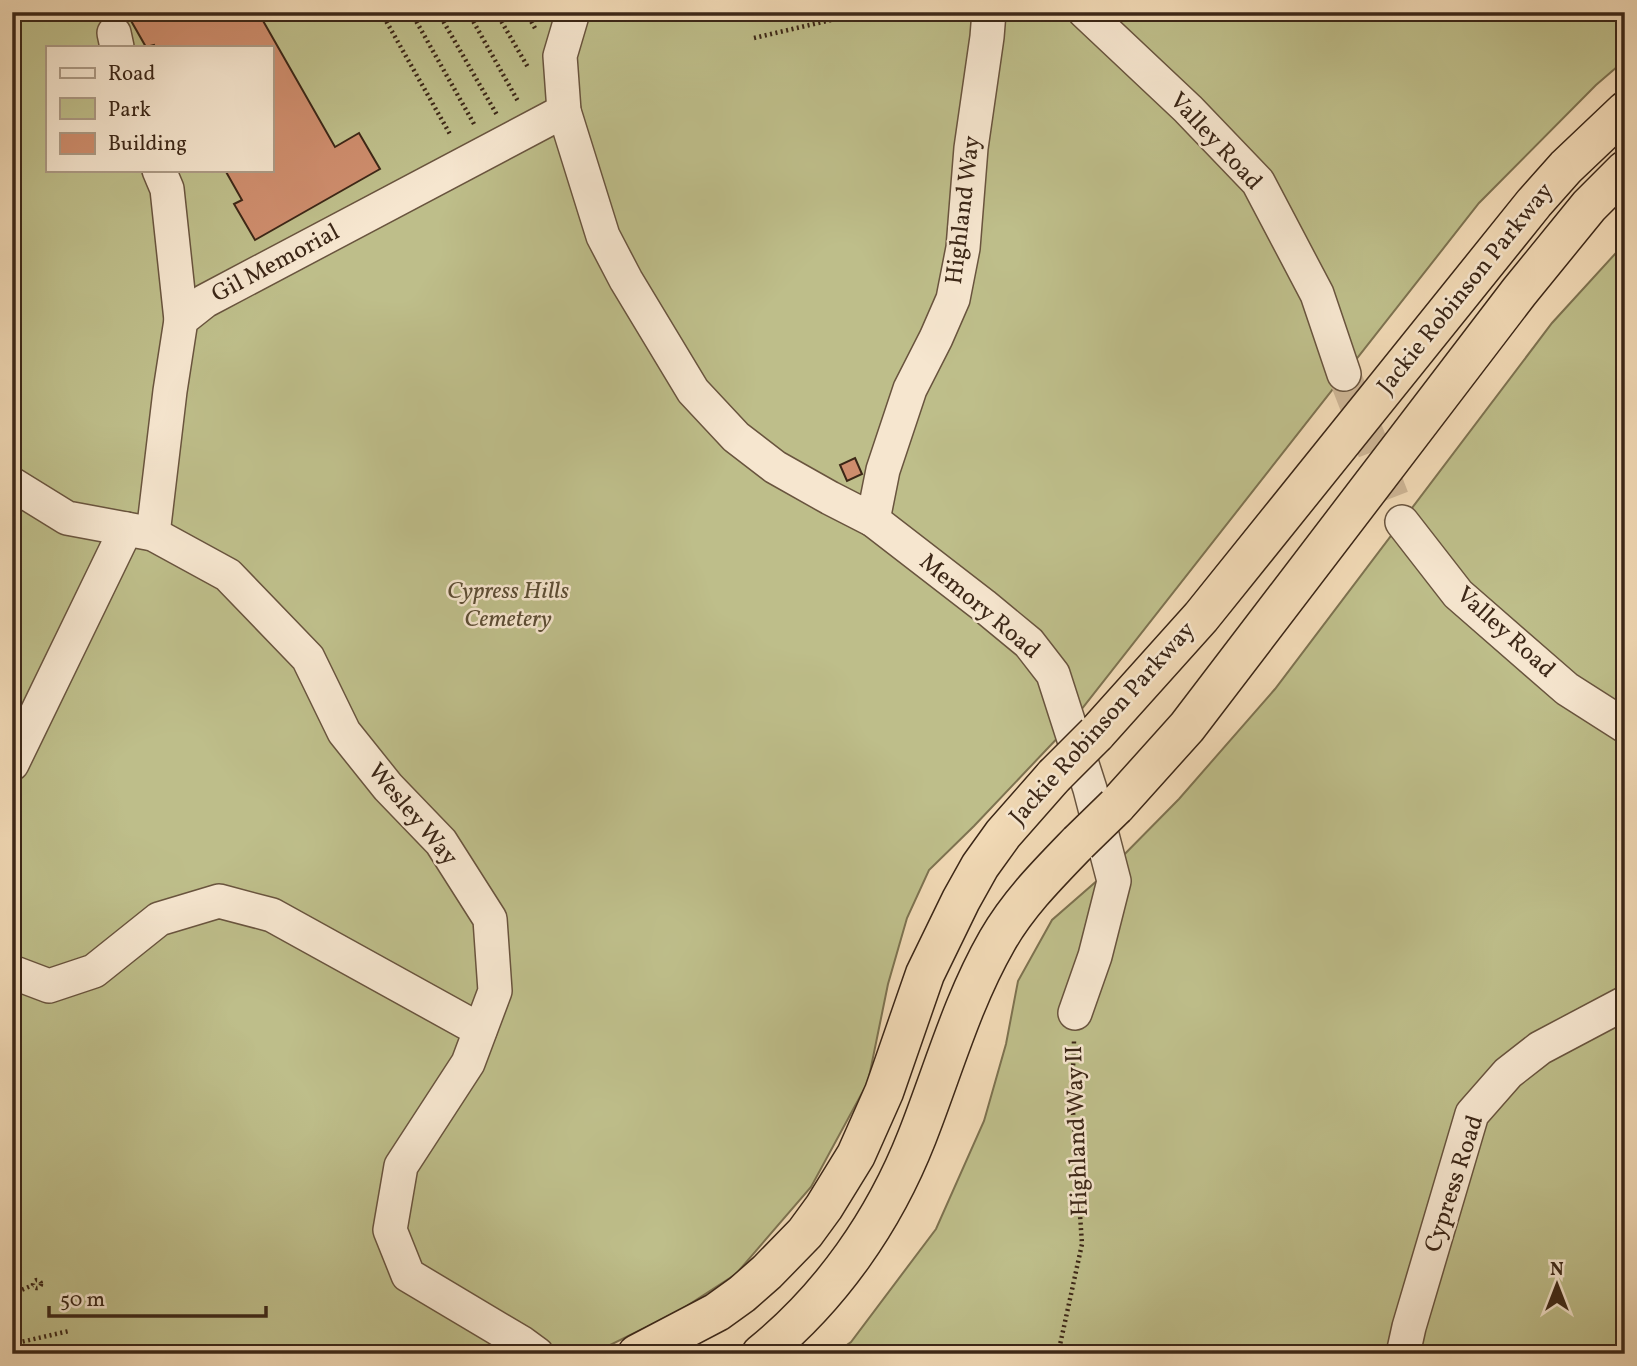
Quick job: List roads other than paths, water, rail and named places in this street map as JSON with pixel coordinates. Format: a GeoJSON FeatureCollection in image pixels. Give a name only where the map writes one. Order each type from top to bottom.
{"type":"FeatureCollection","features":[{"type":"Feature","properties":{"kind":"highway","name":"Jackie Robinson Parkway"},"geometry":{"type":"LineString","coordinates":[[637,1354],[716,1312],[742,1294],[805,1233],[856,1155],[884,1092],[925,974],[961,900],[980,866],[1003,834],[1201,617],[1534,203],[1566,167],[1625,111]]}},
{"type":"Feature","properties":{"kind":"highway","name":"Jackie Robinson Parkway"},"geometry":{"type":"LineString","coordinates":[[761,1354],[827,1290],[867,1236],[884,1207],[917,1138],[962,1013],[985,962],[1012,916],[1078,844],[1103,798],[1195,718],[1533,274],[1589,206],[1625,170]]}},
{"type":"Feature","properties":{"kind":"lane","name":"Memory Road"},"geometry":{"type":"LineString","coordinates":[[573,12],[560,56],[564,111],[603,236],[693,391],[736,437],[775,467],[873,520],[1029,643],[1053,674],[1103,798]]}},
{"type":"Feature","properties":{"kind":"lane","name":"Highland Way"},"geometry":{"type":"LineString","coordinates":[[873,520],[883,470],[910,389],[953,299],[963,248],[971,148],[989,12]]}},
{"type":"Feature","properties":{"kind":"lane","name":"Valley Road"},"geometry":{"type":"LineString","coordinates":[[1085,12],[1188,109],[1258,182],[1317,294],[1343,374]]}},
{"type":"Feature","properties":{"kind":"lane","name":"Gil Memorial"},"geometry":{"type":"LineString","coordinates":[[181,320],[205,301],[564,111]]}},
{"type":"Feature","properties":{"kind":"lane"},"geometry":{"type":"LineString","coordinates":[[12,764],[140,531],[170,391],[181,320],[167,189],[160,172]]}},
{"type":"Feature","properties":{"kind":"lane","name":"Wesley Way"},"geometry":{"type":"LineString","coordinates":[[12,484],[67,518],[140,531],[228,575],[308,658],[344,732],[388,787],[441,842],[490,919],[495,991],[468,1063],[401,1166],[390,1230],[408,1275],[537,1354]]}},
{"type":"Feature","properties":{"kind":"lane","name":"Valley Road"},"geometry":{"type":"LineString","coordinates":[[1402,522],[1458,594],[1567,689],[1625,726]]}},
{"type":"Feature","properties":{"kind":"lane","name":"Highland Way II"},"geometry":{"type":"LineString","coordinates":[[1075,1013],[1095,957],[1114,881],[1103,798]]}},
{"type":"Feature","properties":{"kind":"lane"},"geometry":{"type":"LineString","coordinates":[[12,972],[49,986],[83,975],[94,971],[159,919],[219,901],[272,915],[480,1030]]}},
{"type":"Feature","properties":{"kind":"lane","name":"Cypress Road"},"geometry":{"type":"LineString","coordinates":[[1403,1354],[1472,1115],[1508,1073],[1540,1048],[1625,1003]]}},
{"type":"Feature","properties":{"kind":"tunnel"},"geometry":{"type":"LineString","coordinates":[[1344,374],[1402,522]]}},
{"type":"Feature","properties":{"kind":"park label","name":"Cypress Hills Cemetery"},"geometry":{"type":"Point","coordinates":[508,606]}}]}
